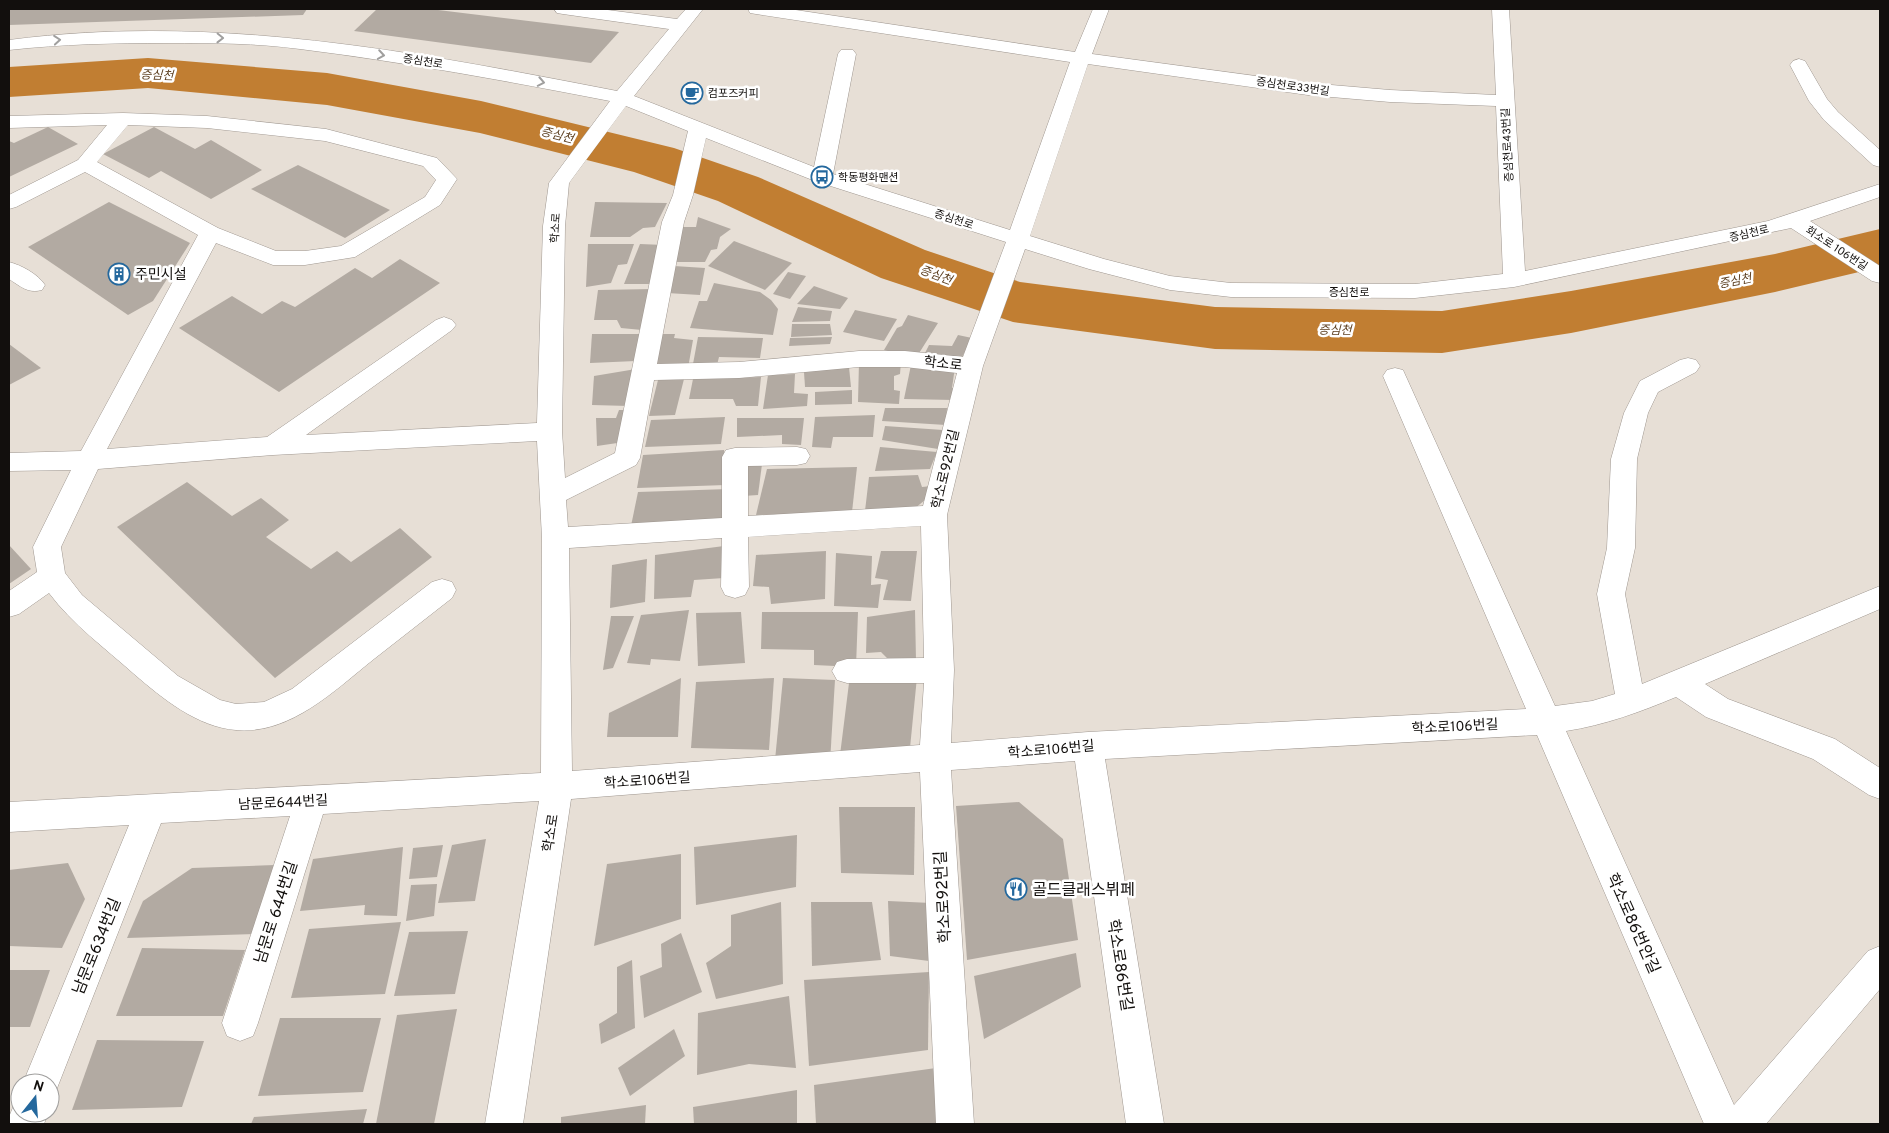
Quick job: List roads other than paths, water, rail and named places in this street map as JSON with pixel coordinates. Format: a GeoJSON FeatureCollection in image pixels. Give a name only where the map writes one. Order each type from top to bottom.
{"type":"FeatureCollection","features":[{"type":"Feature","properties":{"kind":"street"},"geometry":{"type":"LineString","coordinates":[[563,9],[637,14],[681,25]]}},
{"type":"Feature","properties":{"kind":"street","name":"학소로"},"geometry":{"type":"LineString","coordinates":[[504,1124],[557,786],[555,538],[549,431],[554,226],[559,183],[622,98],[695,9]]}},
{"type":"Feature","properties":{"kind":"street"},"geometry":{"type":"LineString","coordinates":[[756,9],[899,22],[1081,58]]}},
{"type":"Feature","properties":{"kind":"street"},"geometry":{"type":"LineString","coordinates":[[1018,239],[1081,58],[1101,9]]}},
{"type":"Feature","properties":{"kind":"street","name":"증심천로43번길"},"geometry":{"type":"LineString","coordinates":[[1501,9],[1514,280]]}},
{"type":"Feature","properties":{"kind":"street","name":"증심천로"},"geometry":{"type":"LineString","coordinates":[[9,45],[59,39],[116,38],[238,38],[299,43],[474,69],[622,98],[822,177],[1018,239],[1098,264],[1170,283],[1231,290],[1414,291],[1514,280],[1717,240],[1794,220],[1880,190]]}},
{"type":"Feature","properties":{"kind":"street"},"geometry":{"type":"LineString","coordinates":[[822,177],[847,54]]}},
{"type":"Feature","properties":{"kind":"street","name":"증심천로33번길"},"geometry":{"type":"LineString","coordinates":[[1081,58],[1308,89],[1390,96],[1505,101]]}},
{"type":"Feature","properties":{"kind":"street"},"geometry":{"type":"LineString","coordinates":[[1799,65],[1819,101],[1831,116],[1880,161]]}},
{"type":"Feature","properties":{"kind":"street"},"geometry":{"type":"LineString","coordinates":[[9,203],[85,164],[123,119]]}},
{"type":"Feature","properties":{"kind":"street"},"geometry":{"type":"LineString","coordinates":[[9,122],[123,119],[208,122],[326,136],[430,162],[447,179],[433,201],[347,252],[312,257],[273,258],[210,233],[85,164]]}},
{"type":"Feature","properties":{"kind":"street"},"geometry":{"type":"LineString","coordinates":[[553,495],[627,458],[673,222],[683,195],[698,128]]}},
{"type":"Feature","properties":{"kind":"street","name":"화소로 106번길"},"geometry":{"type":"LineString","coordinates":[[1794,220],[1880,276]]}},
{"type":"Feature","properties":{"kind":"street"},"geometry":{"type":"LineString","coordinates":[[210,233],[89,460],[47,547],[52,576],[72,603],[168,686],[213,712],[236,716],[267,715],[303,698],[442,590]]}},
{"type":"Feature","properties":{"kind":"street","name":"학소로92번길"},"geometry":{"type":"LineString","coordinates":[[954,1124],[935,759],[939,670],[934,515],[971,366],[985,333],[1018,239]]}},
{"type":"Feature","properties":{"kind":"street"},"geometry":{"type":"LineString","coordinates":[[9,269],[34,285]]}},
{"type":"Feature","properties":{"kind":"street"},"geometry":{"type":"LineString","coordinates":[[273,446],[444,325]]}},
{"type":"Feature","properties":{"kind":"street","name":"학소로"},"geometry":{"type":"LineString","coordinates":[[645,372],[739,370],[859,359],[905,359],[971,366]]}},
{"type":"Feature","properties":{"kind":"street"},"geometry":{"type":"LineString","coordinates":[[1632,702],[1611,594],[1621,548],[1624,459],[1636,413],[1649,387],[1666,376],[1688,366]]}},
{"type":"Feature","properties":{"kind":"street"},"geometry":{"type":"LineString","coordinates":[[1395,376],[1545,721]]}},
{"type":"Feature","properties":{"kind":"street"},"geometry":{"type":"LineString","coordinates":[[9,462],[89,460],[273,446],[549,431]]}},
{"type":"Feature","properties":{"kind":"street"},"geometry":{"type":"LineString","coordinates":[[735,587],[735,457],[797,456]]}},
{"type":"Feature","properties":{"kind":"street"},"geometry":{"type":"LineString","coordinates":[[555,538],[934,515]]}},
{"type":"Feature","properties":{"kind":"street"},"geometry":{"type":"LineString","coordinates":[[9,606],[52,576]]}},
{"type":"Feature","properties":{"kind":"street","name":"학소로106번길"},"geometry":{"type":"LineString","coordinates":[[557,786],[1088,746],[1545,721],[1592,714],[1632,702],[1880,597]]}},
{"type":"Feature","properties":{"kind":"street"},"geometry":{"type":"LineString","coordinates":[[847,671],[939,670]]}},
{"type":"Feature","properties":{"kind":"street"},"geometry":{"type":"LineString","coordinates":[[1679,683],[1717,708],[1824,749],[1880,785]]}},
{"type":"Feature","properties":{"kind":"street","name":"학소로86번안길"},"geometry":{"type":"LineString","coordinates":[[1545,721],[1723,1124]]}},
{"type":"Feature","properties":{"kind":"street","name":"학소로86번길"},"geometry":{"type":"LineString","coordinates":[[1088,746],[1145,1124]]}},
{"type":"Feature","properties":{"kind":"street","name":"남문로644번길"},"geometry":{"type":"LineString","coordinates":[[9,817],[557,786]]}},
{"type":"Feature","properties":{"kind":"street","name":"남문로 644번길"},"geometry":{"type":"LineString","coordinates":[[240,1023],[311,800]]}},
{"type":"Feature","properties":{"kind":"street","name":"남문로634번길"},"geometry":{"type":"LineString","coordinates":[[45,1073],[151,809]]}},
{"type":"Feature","properties":{"kind":"street"},"geometry":{"type":"LineString","coordinates":[[1742,1124],[1880,963]]}},
{"type":"Feature","properties":{"kind":"waterway","name":"증심천"},"geometry":{"type":"LineString","coordinates":[[9,82],[45,78],[148,73],[327,89],[481,117],[654,160],[738,189],[903,264],[1013,302],[1215,328],[1442,332],[1571,312],[1775,273],[1880,248]]}},
{"type":"Feature","properties":{"kind":"place","name":"컴포즈커피"},"geometry":{"type":"Point","coordinates":[692,93]}},
{"type":"Feature","properties":{"kind":"place","name":"학동평화맨션"},"geometry":{"type":"Point","coordinates":[822,177]}},
{"type":"Feature","properties":{"kind":"place","name":"주민시설"},"geometry":{"type":"Point","coordinates":[119,274]}},
{"type":"Feature","properties":{"kind":"place","name":"골드클래스뷔페"},"geometry":{"type":"Point","coordinates":[1016,889]}}]}
